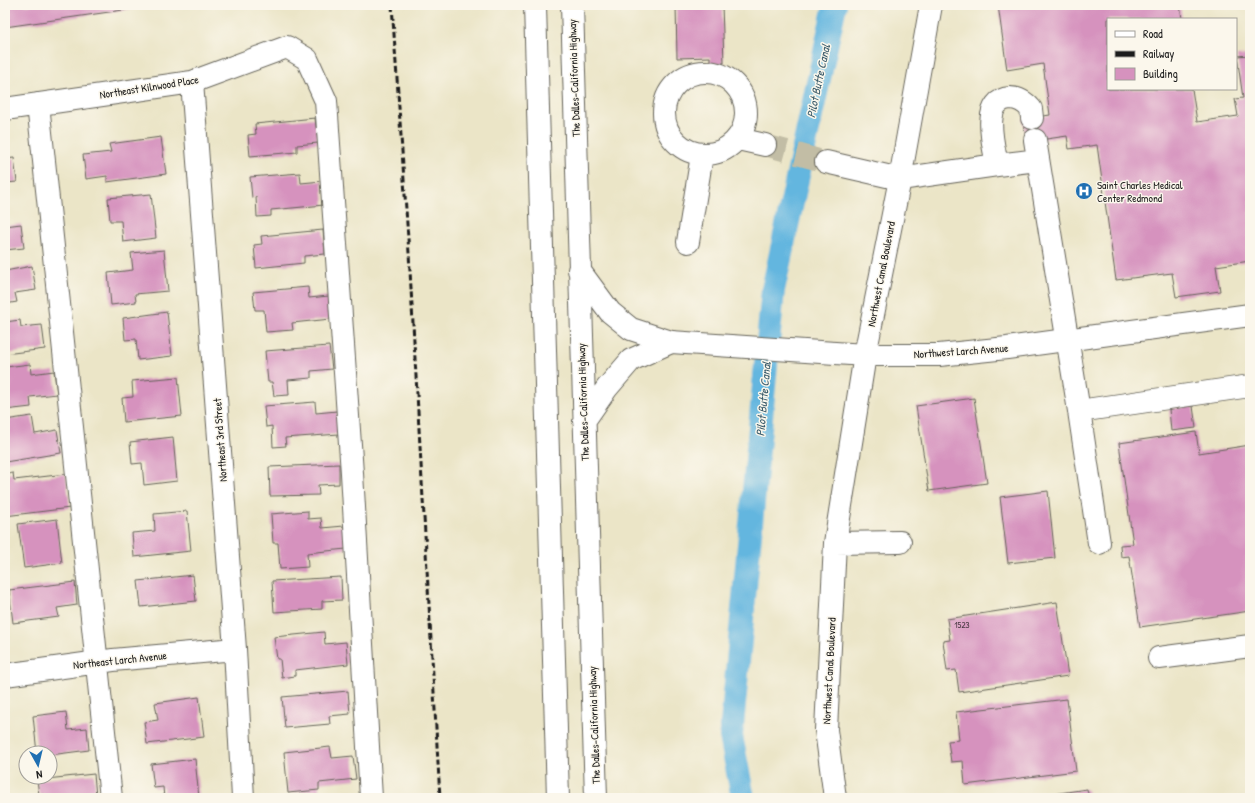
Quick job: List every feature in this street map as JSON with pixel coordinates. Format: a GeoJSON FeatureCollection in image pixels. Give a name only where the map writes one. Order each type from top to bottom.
{"type":"FeatureCollection","features":[{"type":"Feature","properties":{"kind":"main road"},"geometry":{"type":"LineString","coordinates":[[535,5],[558,798]]}},
{"type":"Feature","properties":{"kind":"main road","name":"The Dalles-California Highway"},"geometry":{"type":"LineString","coordinates":[[572,5],[596,798]]}},
{"type":"Feature","properties":{"kind":"main road","name":"Northwest Canal Boulevard"},"geometry":{"type":"LineString","coordinates":[[835,798],[826,730],[835,543],[865,356],[900,179],[931,5]]}},
{"type":"Feature","properties":{"kind":"main road","name":"Northeast Kilnwood Place"},"geometry":{"type":"LineString","coordinates":[[5,109],[192,82],[288,47],[306,58],[326,101],[351,466],[371,798]]}},
{"type":"Feature","properties":{"kind":"main road"},"geometry":{"type":"LineString","coordinates":[[701,72],[715,73],[728,78],[738,87],[745,99],[747,113],[745,126],[738,138],[729,148],[716,154],[702,155],[689,152],[677,144],[669,134],[664,121],[664,107],[668,94],[676,83],[688,76],[701,72]]}},
{"type":"Feature","properties":{"kind":"main road","name":"Northeast 3rd Street"},"geometry":{"type":"LineString","coordinates":[[192,82],[235,649],[243,798]]}},
{"type":"Feature","properties":{"kind":"main road"},"geometry":{"type":"LineString","coordinates":[[997,165],[991,118],[996,105],[1007,98],[1021,100],[1031,109],[1032,118]]}},
{"type":"Feature","properties":{"kind":"main road"},"geometry":{"type":"LineString","coordinates":[[38,104],[111,798]]}},
{"type":"Feature","properties":{"kind":"main road"},"geometry":{"type":"LineString","coordinates":[[738,138],[765,145]]}},
{"type":"Feature","properties":{"kind":"main road"},"geometry":{"type":"LineString","coordinates":[[826,162],[900,179],[997,165],[1037,150],[1099,543]]}},
{"type":"Feature","properties":{"kind":"main road"},"geometry":{"type":"LineString","coordinates":[[688,242],[702,155]]}},
{"type":"Feature","properties":{"kind":"main road"},"geometry":{"type":"LineString","coordinates":[[579,270],[610,312],[631,329],[671,342]]}},
{"type":"Feature","properties":{"kind":"main road","name":"Northwest Larch Avenue"},"geometry":{"type":"LineString","coordinates":[[671,342],[865,356],[939,355],[1007,348],[1250,315]]}},
{"type":"Feature","properties":{"kind":"main road"},"geometry":{"type":"LineString","coordinates":[[584,421],[607,388],[631,360],[671,342]]}},
{"type":"Feature","properties":{"kind":"main road"},"geometry":{"type":"LineString","coordinates":[[1079,411],[1250,386]]}},
{"type":"Feature","properties":{"kind":"main road"},"geometry":{"type":"LineString","coordinates":[[835,543],[900,542]]}},
{"type":"Feature","properties":{"kind":"main road"},"geometry":{"type":"LineString","coordinates":[[1159,658],[1250,646]]}},
{"type":"Feature","properties":{"kind":"main road","name":"Northeast Larch Avenue"},"geometry":{"type":"LineString","coordinates":[[5,675],[96,662],[235,649]]}},
{"type":"Feature","properties":{"kind":"building"},"geometry":{"type":"Polygon","coordinates":[[[5,5],[151,5],[151,6],[5,27],[5,5]]]}},
{"type":"Feature","properties":{"kind":"building"},"geometry":{"type":"Polygon","coordinates":[[[676,5],[722,5],[724,63],[710,64],[710,57],[677,58],[676,5]]]}},
{"type":"Feature","properties":{"kind":"building"},"geometry":{"type":"Polygon","coordinates":[[[998,5],[1180,5],[1182,18],[1107,18],[1107,90],[1192,90],[1197,122],[1238,116],[1235,99],[1243,98],[1237,56],[1250,55],[1250,261],[1216,266],[1220,291],[1176,297],[1172,273],[1116,280],[1097,145],[1069,149],[1067,136],[1026,142],[1023,119],[1050,115],[1043,64],[1007,70],[998,5]]]}},
{"type":"Feature","properties":{"kind":"building"},"geometry":{"type":"Polygon","coordinates":[[[315,118],[318,143],[297,145],[297,152],[250,156],[248,135],[256,134],[255,124],[315,118]]]}},
{"type":"Feature","properties":{"kind":"building"},"geometry":{"type":"Polygon","coordinates":[[[161,137],[166,174],[107,182],[107,176],[86,179],[83,155],[111,152],[109,144],[161,137]]]}},
{"type":"Feature","properties":{"kind":"building"},"geometry":{"type":"Polygon","coordinates":[[[14,158],[17,182],[5,183],[5,159],[14,158]]]}},
{"type":"Feature","properties":{"kind":"building"},"geometry":{"type":"Polygon","coordinates":[[[300,173],[301,183],[322,181],[324,205],[271,210],[271,216],[257,217],[256,197],[252,198],[250,177],[300,173]]]}},
{"type":"Feature","properties":{"kind":"building"},"geometry":{"type":"Polygon","coordinates":[[[151,194],[156,238],[123,242],[121,221],[110,221],[108,198],[151,194]]]}},
{"type":"Feature","properties":{"kind":"building"},"geometry":{"type":"Polygon","coordinates":[[[21,224],[24,248],[5,250],[5,226],[21,224]]]}},
{"type":"Feature","properties":{"kind":"building"},"geometry":{"type":"Polygon","coordinates":[[[323,230],[325,254],[304,256],[304,263],[256,268],[254,245],[262,244],[261,236],[323,230]]]}},
{"type":"Feature","properties":{"kind":"building"},"geometry":{"type":"Polygon","coordinates":[[[164,250],[168,291],[135,294],[136,302],[111,305],[108,273],[133,270],[131,253],[164,250]]]}},
{"type":"Feature","properties":{"kind":"building"},"geometry":{"type":"Polygon","coordinates":[[[32,266],[36,290],[15,293],[17,302],[5,304],[5,271],[32,266]]]}},
{"type":"Feature","properties":{"kind":"building"},"geometry":{"type":"Polygon","coordinates":[[[308,287],[309,298],[329,296],[331,319],[292,323],[293,330],[266,332],[264,310],[255,310],[253,292],[308,287]]]}},
{"type":"Feature","properties":{"kind":"building"},"geometry":{"type":"Polygon","coordinates":[[[167,312],[172,356],[138,360],[136,339],[125,340],[123,318],[167,312]]]}},
{"type":"Feature","properties":{"kind":"building"},"geometry":{"type":"Polygon","coordinates":[[[20,320],[21,327],[42,325],[45,349],[5,354],[5,322],[20,320]]]}},
{"type":"Feature","properties":{"kind":"building"},"geometry":{"type":"Polygon","coordinates":[[[329,346],[332,369],[311,371],[311,378],[288,380],[289,395],[274,396],[272,382],[268,382],[265,351],[329,346]]]}},
{"type":"Feature","properties":{"kind":"building"},"geometry":{"type":"Polygon","coordinates":[[[30,364],[31,374],[54,371],[57,394],[30,397],[31,407],[5,410],[6,367],[30,364]]]}},
{"type":"Feature","properties":{"kind":"building"},"geometry":{"type":"Polygon","coordinates":[[[178,377],[182,416],[124,422],[122,398],[133,397],[132,381],[178,377]]]}},
{"type":"Feature","properties":{"kind":"building"},"geometry":{"type":"Polygon","coordinates":[[[974,398],[987,483],[929,491],[916,406],[974,398]]]}},
{"type":"Feature","properties":{"kind":"building"},"geometry":{"type":"Polygon","coordinates":[[[315,402],[316,413],[337,411],[339,434],[285,438],[286,446],[273,447],[272,426],[266,427],[264,406],[315,402]]]}},
{"type":"Feature","properties":{"kind":"building"},"geometry":{"type":"Polygon","coordinates":[[[1193,406],[1196,428],[1171,431],[1169,409],[1193,406]]]}},
{"type":"Feature","properties":{"kind":"building"},"geometry":{"type":"Polygon","coordinates":[[[32,416],[35,434],[57,430],[61,453],[5,462],[5,420],[32,416]]]}},
{"type":"Feature","properties":{"kind":"building"},"geometry":{"type":"Polygon","coordinates":[[[1196,432],[1199,453],[1250,445],[1250,611],[1140,627],[1129,556],[1121,557],[1120,545],[1133,544],[1119,443],[1196,432]]]}},
{"type":"Feature","properties":{"kind":"building"},"geometry":{"type":"Polygon","coordinates":[[[173,437],[177,481],[144,485],[142,463],[132,464],[130,442],[173,437]]]}},
{"type":"Feature","properties":{"kind":"building"},"geometry":{"type":"Polygon","coordinates":[[[339,464],[339,484],[318,485],[319,495],[270,496],[269,467],[339,464]]]}},
{"type":"Feature","properties":{"kind":"building"},"geometry":{"type":"Polygon","coordinates":[[[13,473],[14,480],[66,474],[70,508],[5,516],[5,474],[13,473]]]}},
{"type":"Feature","properties":{"kind":"building"},"geometry":{"type":"Polygon","coordinates":[[[1048,491],[1055,558],[1008,563],[1000,497],[1048,491]]]}},
{"type":"Feature","properties":{"kind":"building"},"geometry":{"type":"Polygon","coordinates":[[[187,511],[191,551],[134,557],[132,533],[155,531],[154,514],[187,511]]]}},
{"type":"Feature","properties":{"kind":"building"},"geometry":{"type":"Polygon","coordinates":[[[308,511],[308,519],[321,518],[322,528],[344,526],[346,549],[307,553],[308,567],[280,569],[278,543],[273,543],[271,514],[308,511]]]}},
{"type":"Feature","properties":{"kind":"building"},"geometry":{"type":"Polygon","coordinates":[[[57,519],[62,563],[24,568],[18,524],[57,519]]]}},
{"type":"Feature","properties":{"kind":"building"},"geometry":{"type":"Polygon","coordinates":[[[193,575],[196,601],[141,607],[138,581],[193,575]]]}},
{"type":"Feature","properties":{"kind":"building"},"geometry":{"type":"Polygon","coordinates":[[[341,577],[342,600],[322,601],[322,609],[274,612],[272,581],[341,577]]]}},
{"type":"Feature","properties":{"kind":"building"},"geometry":{"type":"Polygon","coordinates":[[[75,582],[77,605],[57,608],[59,617],[13,623],[9,590],[75,582]]]}},
{"type":"Feature","properties":{"kind":"building"},"geometry":{"type":"Polygon","coordinates":[[[1057,602],[1068,676],[959,692],[956,670],[947,671],[943,641],[950,640],[947,619],[1057,602]]]}},
{"type":"Feature","properties":{"kind":"building"},"geometry":{"type":"Polygon","coordinates":[[[324,632],[325,644],[346,642],[348,664],[295,670],[295,676],[282,678],[280,659],[277,659],[274,637],[324,632]]]}},
{"type":"Feature","properties":{"kind":"building"},"geometry":{"type":"Polygon","coordinates":[[[348,691],[350,714],[329,716],[330,724],[285,728],[282,697],[348,691]]]}},
{"type":"Feature","properties":{"kind":"building"},"geometry":{"type":"Polygon","coordinates":[[[199,697],[204,737],[147,744],[144,722],[158,720],[155,703],[199,697]]]}},
{"type":"Feature","properties":{"kind":"building"},"geometry":{"type":"Polygon","coordinates":[[[1067,699],[1076,771],[965,785],[963,761],[951,762],[948,741],[959,740],[956,712],[1067,699]]]}},
{"type":"Feature","properties":{"kind":"building"},"geometry":{"type":"Polygon","coordinates":[[[66,712],[68,730],[87,728],[89,750],[58,754],[58,745],[36,745],[33,716],[66,712]]]}},
{"type":"Feature","properties":{"kind":"building"},"geometry":{"type":"Polygon","coordinates":[[[330,747],[332,758],[353,756],[356,779],[319,783],[319,790],[288,793],[284,752],[330,747]]]}},
{"type":"Feature","properties":{"kind":"building"},"geometry":{"type":"Polygon","coordinates":[[[195,759],[199,798],[164,798],[163,787],[154,788],[151,764],[195,759]]]}},
{"type":"Feature","properties":{"kind":"building"},"geometry":{"type":"Polygon","coordinates":[[[94,774],[96,796],[44,798],[43,794],[39,795],[38,785],[58,785],[58,778],[94,774]]]}},
{"type":"Feature","properties":{"kind":"building"},"geometry":{"type":"Polygon","coordinates":[[[1087,789],[1089,798],[1032,798],[1032,797],[1087,789]]]}},
{"type":"Feature","properties":{"kind":"waterway","name":"Pilot Butte Canal"},"geometry":{"type":"LineString","coordinates":[[743,798],[731,736],[773,290],[835,5]]}},
{"type":"Feature","properties":{"kind":"tunnel"},"geometry":{"type":"LineString","coordinates":[[765,145],[826,162]]}},
{"type":"Feature","properties":{"kind":"railway"},"geometry":{"type":"LineString","coordinates":[[392,5],[409,253],[440,798]]}},
{"type":"Feature","properties":{"kind":"place","name":"Saint Charles Medical Center Redmond"},"geometry":{"type":"Point","coordinates":[1084,191]}}]}
